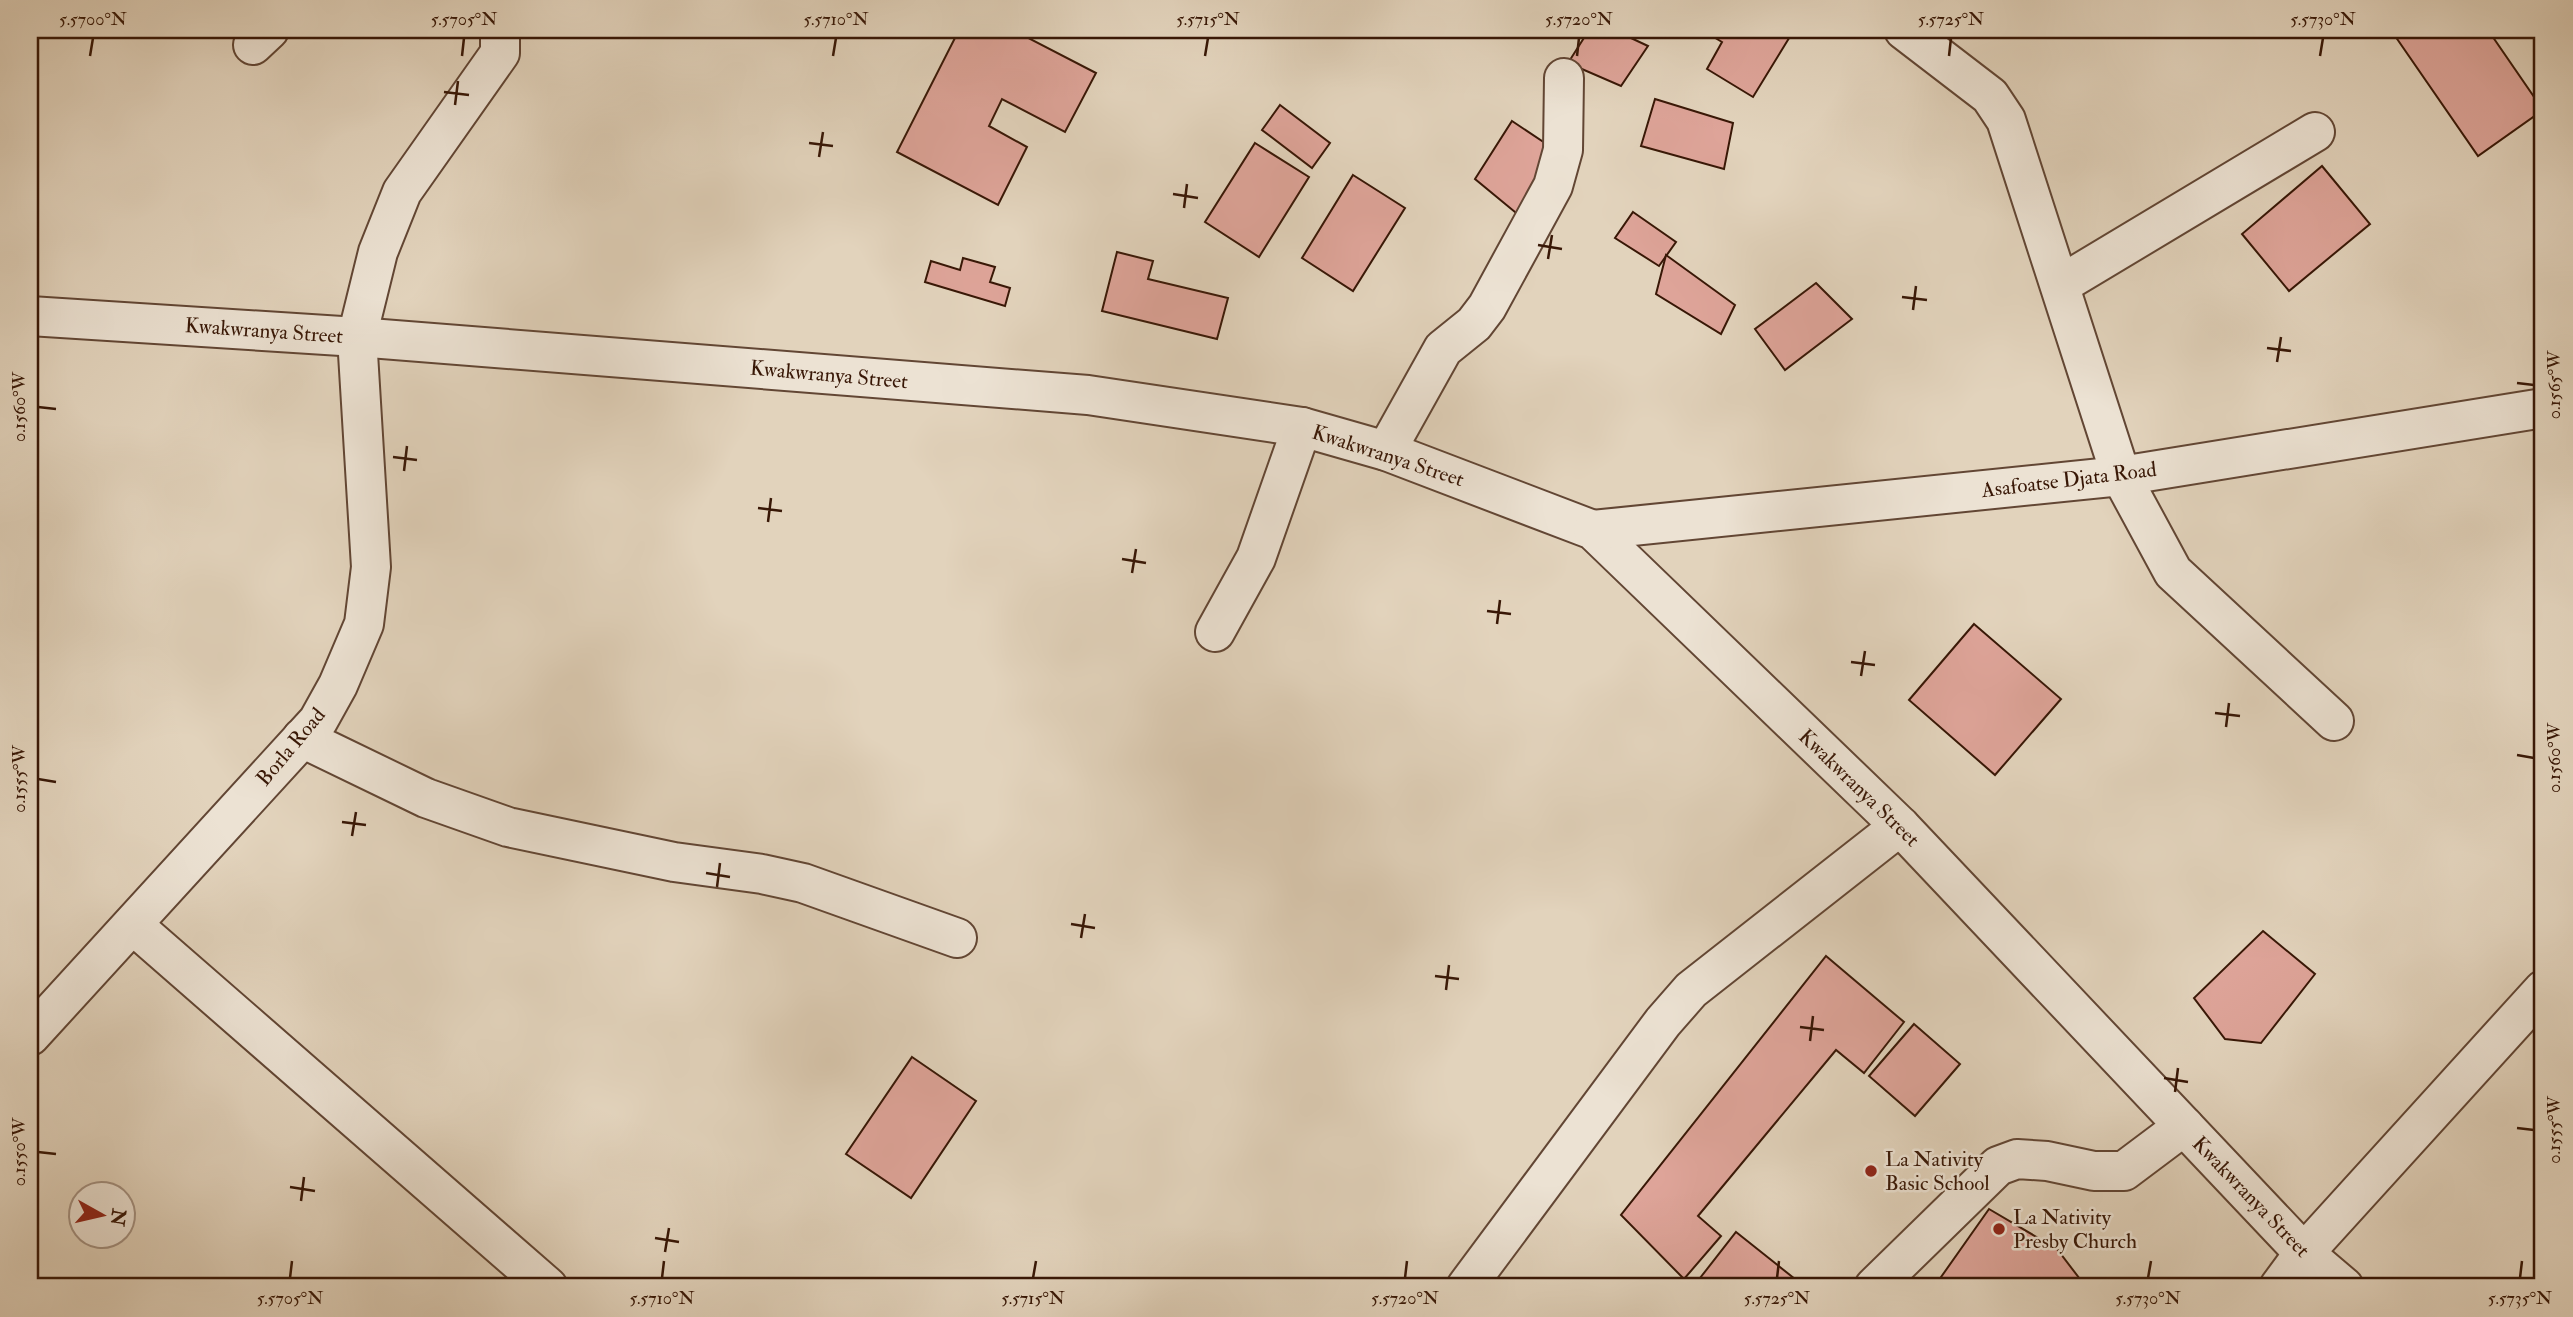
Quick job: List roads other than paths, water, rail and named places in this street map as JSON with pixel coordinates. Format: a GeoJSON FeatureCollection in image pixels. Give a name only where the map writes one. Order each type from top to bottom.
{"type":"FeatureCollection","features":[{"type":"Feature","properties":{"kind":"street","name":"Borla Road"},"geometry":{"type":"LineString","coordinates":[[30,1036],[318,721],[338,685],[364,624],[371,567],[357,337],[378,252],[402,192],[500,52],[500,30]]}},
{"type":"Feature","properties":{"kind":"street"},"geometry":{"type":"LineString","coordinates":[[1904,30],[1990,96],[2006,120],[2121,476],[2173,572],[2334,721]]}},
{"type":"Feature","properties":{"kind":"street"},"geometry":{"type":"LineString","coordinates":[[1386,451],[1443,349],[1474,324],[1487,307],[1553,186],[1563,150],[1564,78]]}},
{"type":"Feature","properties":{"kind":"street"},"geometry":{"type":"LineString","coordinates":[[2060,285],[2315,132]]}},
{"type":"Feature","properties":{"kind":"street","name":"Kwakwranya Street"},"geometry":{"type":"LineString","coordinates":[[30,316],[357,337],[1088,395],[1302,427],[1386,451],[1593,530],[1900,826],[2304,1254],[2344,1287]]}},
{"type":"Feature","properties":{"kind":"street","name":"Asafoatse Djata Road"},"geometry":{"type":"LineString","coordinates":[[1593,530],[2121,476],[2543,408]]}},
{"type":"Feature","properties":{"kind":"street"},"geometry":{"type":"LineString","coordinates":[[1215,632],[1256,558],[1302,427]]}},
{"type":"Feature","properties":{"kind":"street"},"geometry":{"type":"LineString","coordinates":[[302,738],[426,798],[508,827],[674,862],[762,874],[803,883],[957,938]]}},
{"type":"Feature","properties":{"kind":"street"},"geometry":{"type":"LineString","coordinates":[[1466,1287],[1663,1022],[1691,990],[1900,826]]}},
{"type":"Feature","properties":{"kind":"street"},"geometry":{"type":"LineString","coordinates":[[133,925],[548,1287]]}},
{"type":"Feature","properties":{"kind":"street"},"geometry":{"type":"LineString","coordinates":[[2279,1287],[2304,1254],[2543,990]]}},
{"type":"Feature","properties":{"kind":"street"},"geometry":{"type":"LineString","coordinates":[[1874,1287],[1998,1166],[2017,1159],[2047,1161],[2094,1171],[2124,1171],[2184,1126]]}},
{"type":"Feature","properties":{"kind":"place","name":"La Nativity Basic School"},"geometry":{"type":"Point","coordinates":[1871,1171]}},
{"type":"Feature","properties":{"kind":"place","name":"La Nativity Presby Church"},"geometry":{"type":"Point","coordinates":[1999,1229]}}]}
